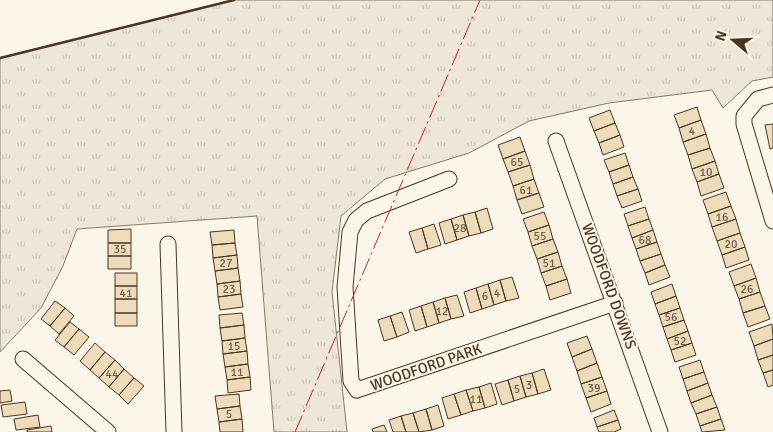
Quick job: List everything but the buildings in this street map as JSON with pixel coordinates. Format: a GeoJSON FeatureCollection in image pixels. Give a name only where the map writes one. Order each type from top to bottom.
{"type":"FeatureCollection","features":[{"type":"Feature","properties":{"kind":"street"},"geometry":{"type":"LineString","coordinates":[[773,95],[758,99],[744,116],[744,124],[773,221]]}},
{"type":"Feature","properties":{"kind":"street","name":"WOODFORD DOWNS"},"geometry":{"type":"LineString","coordinates":[[556,141],[660,432]]}},
{"type":"Feature","properties":{"kind":"street","name":"WOODFORD PARK"},"geometry":{"type":"LineString","coordinates":[[449,179],[367,211],[356,220],[350,232],[346,287],[351,381],[357,390],[615,302]]}},
{"type":"Feature","properties":{"kind":"street"},"geometry":{"type":"LineString","coordinates":[[168,244],[174,432]]}},
{"type":"Feature","properties":{"kind":"street"},"geometry":{"type":"LineString","coordinates":[[23,360],[108,432]]}},
{"type":"Feature","properties":{"kind":"green space"},"geometry":{"type":"Polygon","coordinates":[[[234,0],[773,0],[773,77],[752,81],[723,108],[712,90],[609,103],[529,121],[469,153],[385,179],[341,216],[332,292],[347,432],[274,432],[257,216],[77,229],[63,266],[41,308],[0,352],[0,58],[234,0]]]}},
{"type":"Feature","properties":{"kind":"wall"},"geometry":{"type":"LineString","coordinates":[[0,58],[234,0]]}},
{"type":"Feature","properties":{"kind":"power"},"geometry":{"type":"LineString","coordinates":[[295,432],[480,0]]}}]}
